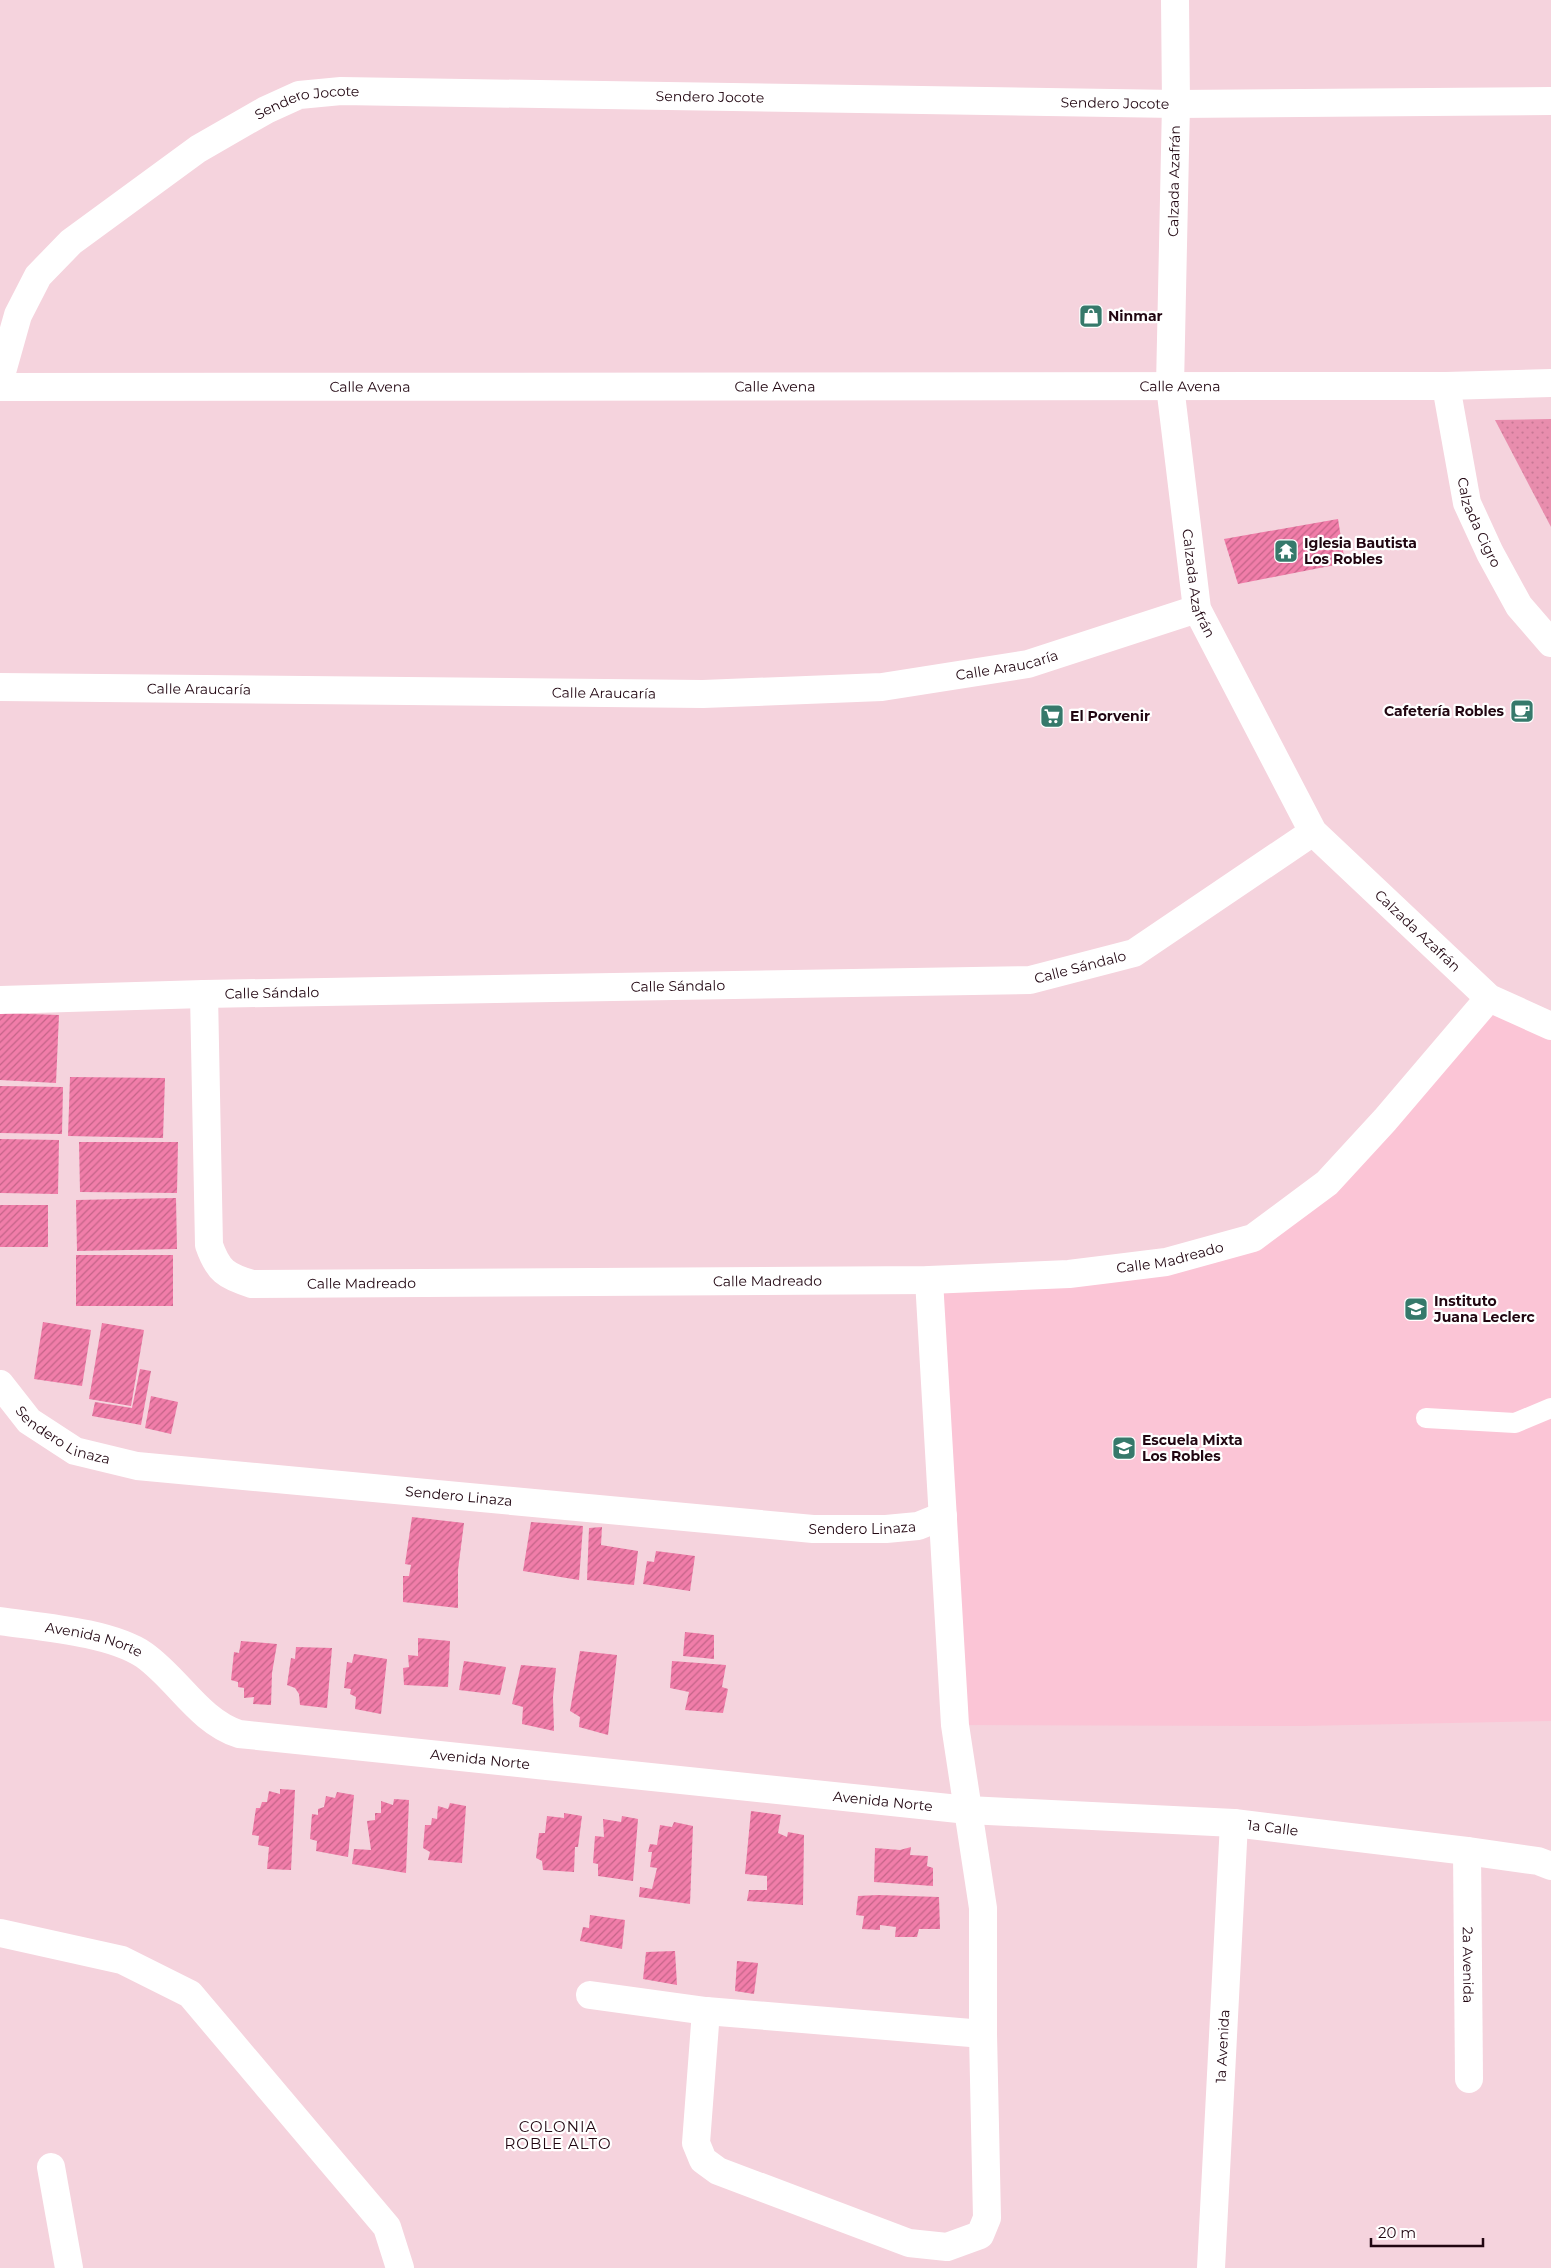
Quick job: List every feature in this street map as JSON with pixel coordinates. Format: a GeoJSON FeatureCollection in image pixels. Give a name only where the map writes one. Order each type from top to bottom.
{"type":"FeatureCollection","features":[{"type":"Feature","properties":{"kind":"street","name":"Calzada Azafrán"},"geometry":{"type":"LineString","coordinates":[[1175,0],[1176,104],[1170,386],[1197,609],[1313,832],[1490,998],[1551,1026]]}},
{"type":"Feature","properties":{"kind":"street","name":"Sendero Jocote"},"geometry":{"type":"LineString","coordinates":[[0,379],[18,315],[38,276],[71,242],[198,149],[266,110],[300,95],[340,91],[1176,104],[1551,101]]}},
{"type":"Feature","properties":{"kind":"street","name":"Calle Avena"},"geometry":{"type":"LineString","coordinates":[[0,386],[1446,386],[1551,383]]}},
{"type":"Feature","properties":{"kind":"street","name":"Calzada Cigro"},"geometry":{"type":"LineString","coordinates":[[1446,386],[1467,503],[1490,553],[1519,606],[1551,643]]}},
{"type":"Feature","properties":{"kind":"street","name":"Calle Araucaría"},"geometry":{"type":"LineString","coordinates":[[0,687],[703,694],[882,687],[1028,664],[1197,609]]}},
{"type":"Feature","properties":{"kind":"street","name":"Calle Sándalo"},"geometry":{"type":"LineString","coordinates":[[0,1000],[204,994],[1030,980],[1134,954],[1313,832]]}},
{"type":"Feature","properties":{"kind":"street","name":"Calle Madreado"},"geometry":{"type":"LineString","coordinates":[[204,994],[209,1245],[215,1263],[230,1277],[252,1284],[929,1280],[1069,1274],[1166,1262],[1253,1238],[1327,1183],[1385,1120],[1490,998]]}},
{"type":"Feature","properties":{"kind":"street"},"geometry":{"type":"LineString","coordinates":[[706,2011],[696,2144],[703,2160],[718,2171],[909,2243],[947,2247],[980,2235],[987,2218],[981,1811],[955,1725],[929,1280]]}},
{"type":"Feature","properties":{"kind":"street","name":"Sendero Linaza"},"geometry":{"type":"LineString","coordinates":[[0,1384],[29,1421],[75,1451],[137,1466],[813,1529],[918,1526],[943,1516]]}},
{"type":"Feature","properties":{"kind":"street","name":"Avenida Norte"},"geometry":{"type":"LineString","coordinates":[[0,1621],[96,1637],[121,1644],[144,1655],[212,1720],[224,1729],[240,1734],[981,1811]]}},
{"type":"Feature","properties":{"kind":"street","name":"1a Calle"},"geometry":{"type":"LineString","coordinates":[[981,1811],[1234,1823],[1467,1851],[1538,1861],[1551,1866]]}},
{"type":"Feature","properties":{"kind":"street","name":"1a Avenida"},"geometry":{"type":"LineString","coordinates":[[1211,2268],[1234,1823]]}},
{"type":"Feature","properties":{"kind":"street","name":"2a Avenida"},"geometry":{"type":"LineString","coordinates":[[1467,1851],[1470,2080]]}},
{"type":"Feature","properties":{"kind":"street"},"geometry":{"type":"LineString","coordinates":[[0,1933],[122,1960],[190,1994],[387,2227],[400,2268]]}},
{"type":"Feature","properties":{"kind":"street"},"geometry":{"type":"LineString","coordinates":[[590,1995],[706,2011],[983,2034]]}},
{"type":"Feature","properties":{"kind":"street"},"geometry":{"type":"LineString","coordinates":[[51,2167],[69,2268]]}},
{"type":"Feature","properties":{"kind":"lane"},"geometry":{"type":"LineString","coordinates":[[1426,1418],[1516,1423],[1551,1408]]}},
{"type":"Feature","properties":{"kind":"shaded area"},"geometry":{"type":"Polygon","coordinates":[[[1551,419],[1551,527],[1495,420],[1551,419]]]}},
{"type":"Feature","properties":{"kind":"shaded area"},"geometry":{"type":"Polygon","coordinates":[[[1501,992],[1551,1016],[1551,1721],[1302,1726],[955,1725],[929,1280],[1253,1238],[1501,992]]]}},
{"type":"Feature","properties":{"kind":"building","name":"Iglesia Bautista Los Robles"},"geometry":{"type":"Polygon","coordinates":[[[1338,519],[1345,563],[1238,584],[1224,539],[1338,519]]]}},
{"type":"Feature","properties":{"kind":"building"},"geometry":{"type":"Polygon","coordinates":[[[0,1013],[59,1015],[56,1083],[0,1080],[0,1013]]]}},
{"type":"Feature","properties":{"kind":"building"},"geometry":{"type":"Polygon","coordinates":[[[70,1077],[165,1078],[163,1138],[68,1136],[70,1077]]]}},
{"type":"Feature","properties":{"kind":"building"},"geometry":{"type":"Polygon","coordinates":[[[0,1086],[63,1087],[62,1134],[0,1133],[0,1086]]]}},
{"type":"Feature","properties":{"kind":"building"},"geometry":{"type":"Polygon","coordinates":[[[0,1139],[59,1140],[58,1194],[0,1193],[0,1139]]]}},
{"type":"Feature","properties":{"kind":"building"},"geometry":{"type":"Polygon","coordinates":[[[79,1142],[178,1142],[177,1193],[80,1192],[79,1142]]]}},
{"type":"Feature","properties":{"kind":"building"},"geometry":{"type":"Polygon","coordinates":[[[176,1198],[177,1249],[77,1251],[76,1200],[176,1198]]]}},
{"type":"Feature","properties":{"kind":"building"},"geometry":{"type":"Polygon","coordinates":[[[0,1205],[48,1205],[48,1247],[0,1247],[0,1205]]]}},
{"type":"Feature","properties":{"kind":"building"},"geometry":{"type":"Polygon","coordinates":[[[76,1255],[173,1255],[173,1306],[76,1306],[76,1255]]]}},
{"type":"Feature","properties":{"kind":"building"},"geometry":{"type":"Polygon","coordinates":[[[43,1322],[91,1330],[82,1386],[34,1379],[43,1322]]]}},
{"type":"Feature","properties":{"kind":"building"},"geometry":{"type":"Polygon","coordinates":[[[102,1323],[144,1330],[131,1406],[89,1399],[102,1323]]]}},
{"type":"Feature","properties":{"kind":"building"},"geometry":{"type":"Polygon","coordinates":[[[140,1369],[151,1371],[141,1425],[92,1416],[95,1402],[132,1408],[140,1369]]]}},
{"type":"Feature","properties":{"kind":"building"},"geometry":{"type":"Polygon","coordinates":[[[151,1396],[178,1402],[171,1434],[145,1428],[151,1396]]]}},
{"type":"Feature","properties":{"kind":"building"},"geometry":{"type":"Polygon","coordinates":[[[412,1517],[464,1523],[458,1570],[458,1608],[403,1602],[403,1576],[409,1576],[411,1565],[405,1564],[412,1517]]]}},
{"type":"Feature","properties":{"kind":"building"},"geometry":{"type":"Polygon","coordinates":[[[531,1522],[583,1526],[579,1580],[523,1571],[531,1522]]]}},
{"type":"Feature","properties":{"kind":"building"},"geometry":{"type":"Polygon","coordinates":[[[602,1527],[601,1545],[638,1551],[634,1585],[587,1580],[589,1528],[602,1527]]]}},
{"type":"Feature","properties":{"kind":"building"},"geometry":{"type":"Polygon","coordinates":[[[656,1551],[695,1556],[690,1591],[643,1584],[647,1561],[654,1562],[656,1551]]]}},
{"type":"Feature","properties":{"kind":"building"},"geometry":{"type":"Polygon","coordinates":[[[685,1632],[714,1635],[714,1659],[683,1656],[685,1632]]]}},
{"type":"Feature","properties":{"kind":"building"},"geometry":{"type":"Polygon","coordinates":[[[418,1638],[450,1641],[448,1687],[404,1685],[403,1668],[409,1667],[408,1655],[418,1656],[418,1638]]]}},
{"type":"Feature","properties":{"kind":"building"},"geometry":{"type":"Polygon","coordinates":[[[241,1641],[277,1644],[272,1673],[271,1705],[253,1704],[254,1697],[244,1698],[244,1688],[238,1687],[238,1682],[231,1680],[234,1652],[239,1653],[241,1641]]]}},
{"type":"Feature","properties":{"kind":"building"},"geometry":{"type":"Polygon","coordinates":[[[296,1647],[332,1648],[327,1708],[300,1705],[299,1694],[295,1688],[287,1685],[291,1658],[295,1659],[296,1647]]]}},
{"type":"Feature","properties":{"kind":"building"},"geometry":{"type":"Polygon","coordinates":[[[580,1651],[617,1655],[608,1735],[579,1727],[580,1717],[570,1711],[580,1651]]]}},
{"type":"Feature","properties":{"kind":"building"},"geometry":{"type":"Polygon","coordinates":[[[354,1654],[387,1659],[381,1714],[355,1709],[356,1697],[350,1694],[351,1689],[344,1688],[347,1662],[352,1663],[354,1654]]]}},
{"type":"Feature","properties":{"kind":"building"},"geometry":{"type":"Polygon","coordinates":[[[464,1661],[506,1667],[500,1695],[459,1690],[464,1661]]]}},
{"type":"Feature","properties":{"kind":"building"},"geometry":{"type":"Polygon","coordinates":[[[672,1661],[726,1665],[722,1687],[728,1689],[723,1713],[685,1710],[689,1692],[670,1688],[672,1661]]]}},
{"type":"Feature","properties":{"kind":"building"},"geometry":{"type":"Polygon","coordinates":[[[521,1665],[556,1668],[553,1697],[554,1731],[522,1724],[523,1707],[512,1704],[521,1665]]]}},
{"type":"Feature","properties":{"kind":"building"},"geometry":{"type":"Polygon","coordinates":[[[280,1789],[295,1790],[291,1870],[267,1869],[269,1847],[258,1845],[259,1836],[252,1835],[256,1808],[260,1808],[262,1802],[267,1802],[269,1791],[280,1794],[280,1789]]]}},
{"type":"Feature","properties":{"kind":"building"},"geometry":{"type":"Polygon","coordinates":[[[337,1792],[354,1795],[348,1857],[316,1851],[317,1841],[310,1839],[312,1814],[318,1815],[318,1809],[324,1807],[326,1796],[335,1798],[337,1792]]]}},
{"type":"Feature","properties":{"kind":"building"},"geometry":{"type":"Polygon","coordinates":[[[394,1799],[409,1800],[406,1873],[352,1864],[354,1849],[371,1850],[367,1821],[375,1820],[375,1813],[381,1813],[381,1801],[393,1805],[394,1799]]]}},
{"type":"Feature","properties":{"kind":"building"},"geometry":{"type":"Polygon","coordinates":[[[450,1803],[466,1806],[462,1863],[428,1860],[430,1852],[423,1848],[425,1825],[431,1825],[432,1818],[437,1819],[438,1806],[448,1809],[450,1803]]]}},
{"type":"Feature","properties":{"kind":"building"},"geometry":{"type":"Polygon","coordinates":[[[751,1811],[781,1815],[778,1833],[787,1837],[788,1832],[804,1835],[803,1905],[747,1901],[749,1890],[767,1890],[767,1876],[745,1874],[751,1811]]]}},
{"type":"Feature","properties":{"kind":"building"},"geometry":{"type":"Polygon","coordinates":[[[564,1813],[582,1816],[578,1847],[575,1847],[574,1872],[543,1870],[542,1861],[536,1858],[539,1833],[545,1833],[547,1816],[564,1818],[564,1813]]]}},
{"type":"Feature","properties":{"kind":"building"},"geometry":{"type":"Polygon","coordinates":[[[622,1816],[638,1819],[633,1881],[598,1876],[598,1864],[593,1863],[595,1836],[604,1837],[603,1819],[621,1822],[622,1816]]]}},
{"type":"Feature","properties":{"kind":"building"},"geometry":{"type":"Polygon","coordinates":[[[674,1822],[693,1826],[690,1904],[639,1897],[640,1887],[652,1889],[657,1868],[650,1867],[652,1852],[648,1852],[650,1844],[657,1845],[660,1825],[672,1827],[674,1822]]]}},
{"type":"Feature","properties":{"kind":"building"},"geometry":{"type":"Polygon","coordinates":[[[911,1847],[910,1855],[928,1856],[927,1866],[933,1868],[933,1886],[874,1882],[875,1848],[900,1850],[911,1847]]]}},
{"type":"Feature","properties":{"kind":"building"},"geometry":{"type":"Polygon","coordinates":[[[858,1896],[939,1897],[940,1929],[919,1929],[917,1937],[895,1937],[896,1927],[880,1925],[880,1930],[862,1929],[864,1916],[856,1915],[858,1896]]]}},
{"type":"Feature","properties":{"kind":"building"},"geometry":{"type":"Polygon","coordinates":[[[590,1915],[625,1920],[622,1949],[580,1941],[583,1927],[589,1928],[590,1915]]]}},
{"type":"Feature","properties":{"kind":"building"},"geometry":{"type":"Polygon","coordinates":[[[675,1951],[677,1985],[643,1979],[646,1952],[675,1951]]]}},
{"type":"Feature","properties":{"kind":"building"},"geometry":{"type":"Polygon","coordinates":[[[737,1961],[758,1963],[754,1994],[735,1991],[737,1961]]]}},
{"type":"Feature","properties":{"kind":"place","name":"Ninmar"},"geometry":{"type":"Point","coordinates":[1091,316]}},
{"type":"Feature","properties":{"kind":"place","name":"Iglesia Bautista Los Robles"},"geometry":{"type":"Point","coordinates":[1286,551]}},
{"type":"Feature","properties":{"kind":"place","name":"Cafetería Robles"},"geometry":{"type":"Point","coordinates":[1522,711]}},
{"type":"Feature","properties":{"kind":"place","name":"El Porvenir"},"geometry":{"type":"Point","coordinates":[1052,716]}},
{"type":"Feature","properties":{"kind":"place","name":"Instituto Juana Leclerc"},"geometry":{"type":"Point","coordinates":[1416,1309]}},
{"type":"Feature","properties":{"kind":"place","name":"Escuela Mixta Los Robles"},"geometry":{"type":"Point","coordinates":[1124,1448]}},
{"type":"Feature","properties":{"kind":"district","name":"COLONIA ROBLE ALTO"},"geometry":{"type":"Point","coordinates":[558,2136]}}]}
